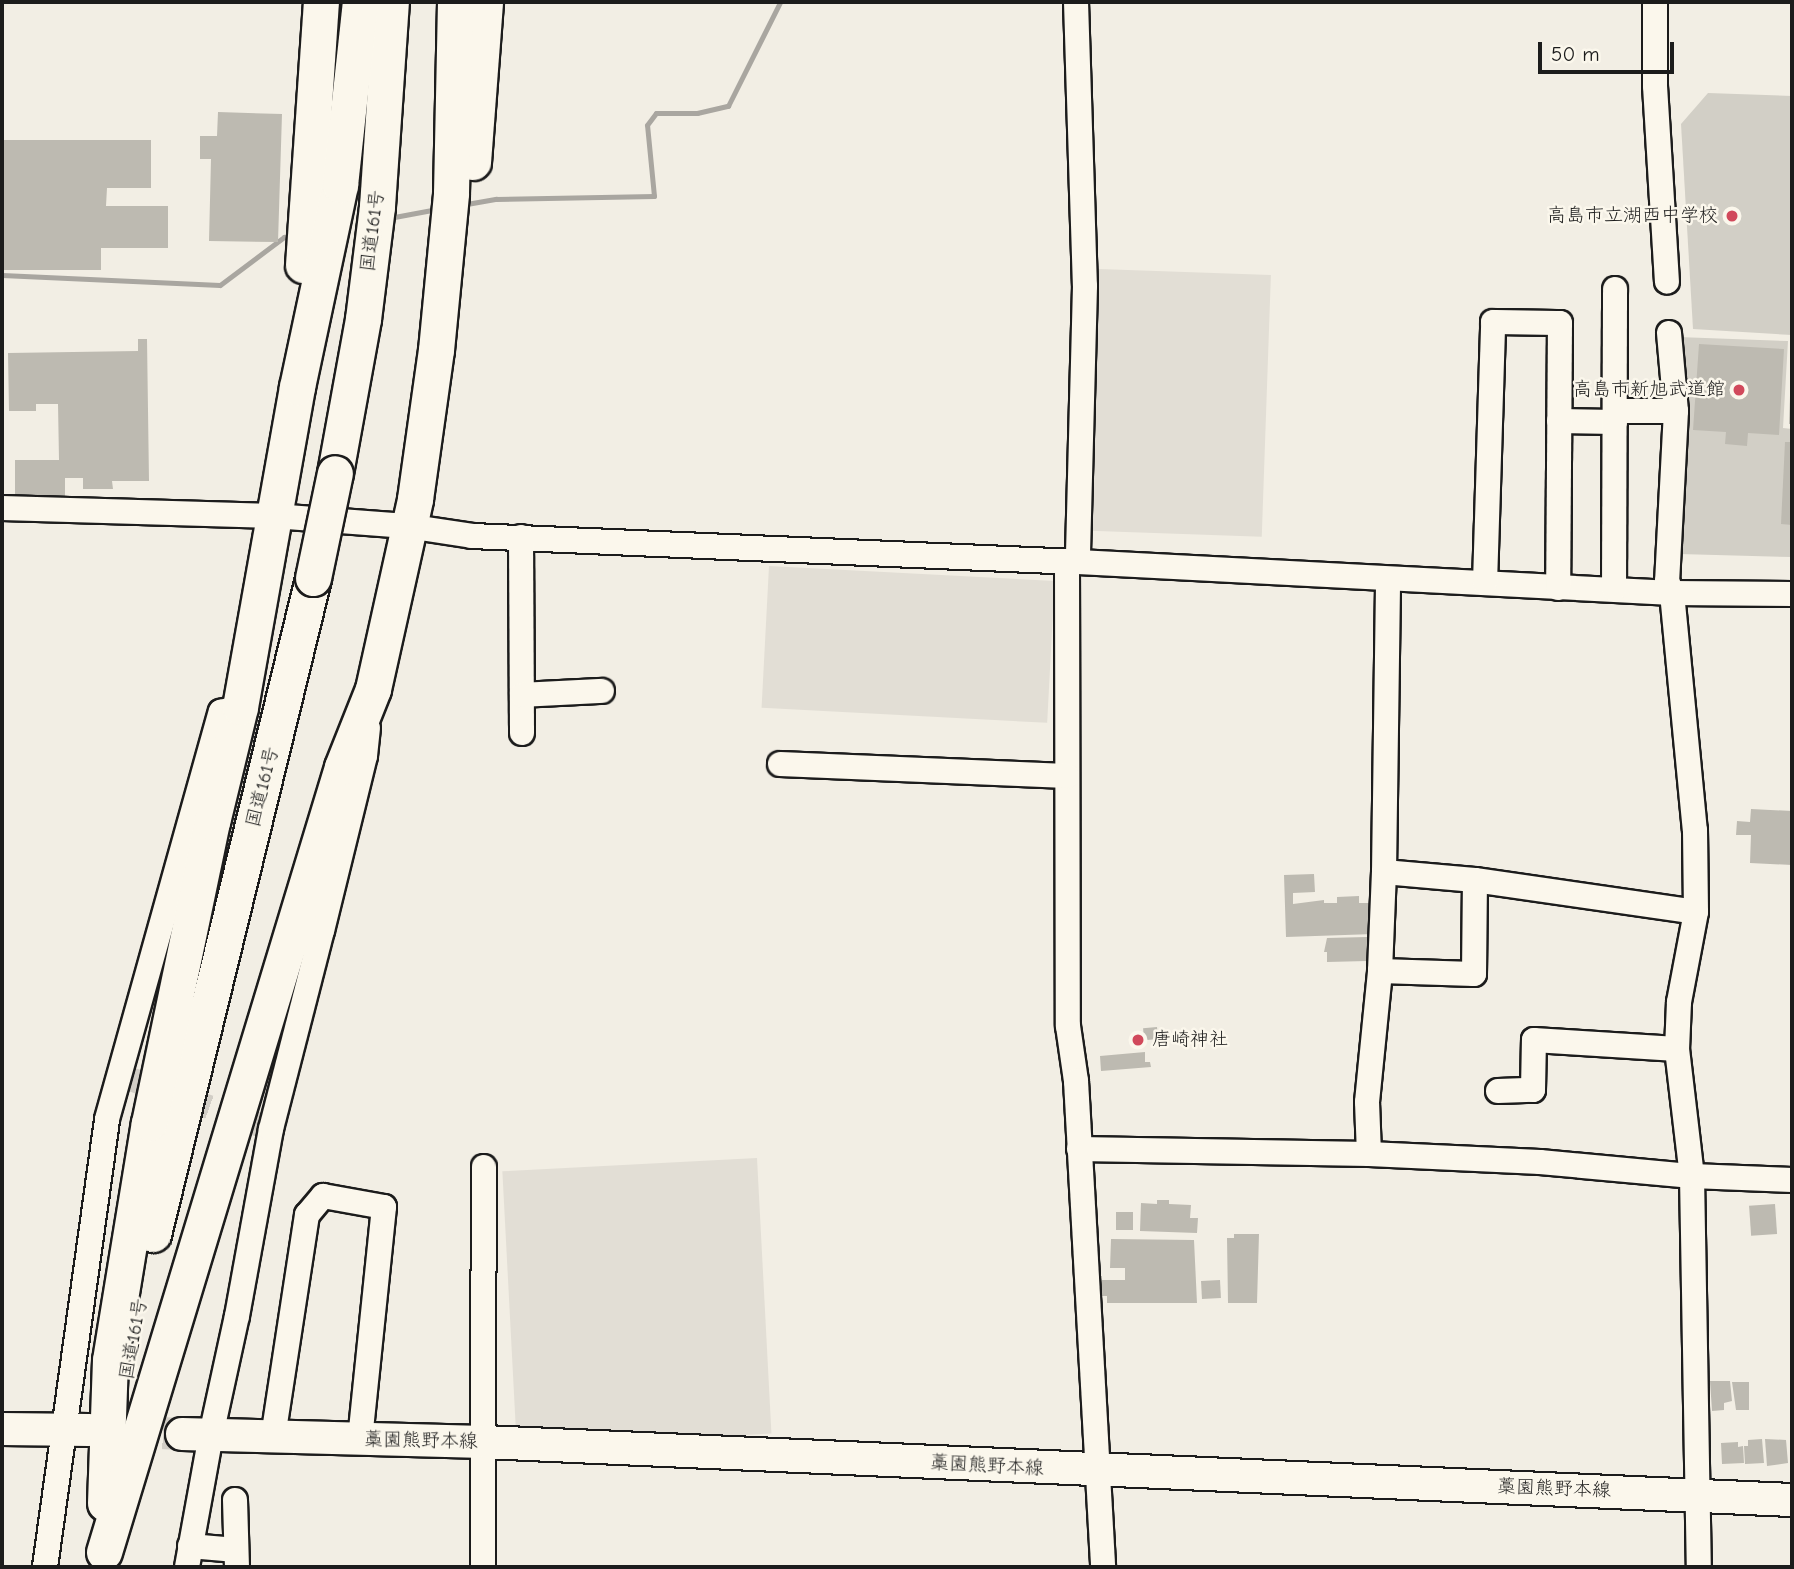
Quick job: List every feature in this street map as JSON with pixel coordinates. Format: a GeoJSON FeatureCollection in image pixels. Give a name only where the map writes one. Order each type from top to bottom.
{"type":"FeatureCollection","features":[{"type":"Feature","properties":{"kind":"highway"},"geometry":{"type":"LineString","coordinates":[[103,1560],[110,1360],[149,1123],[212,821],[240,707],[297,387],[318,231],[321,2]]}},
{"type":"Feature","properties":{"kind":"highway"},"geometry":{"type":"LineString","coordinates":[[318,231],[340,185],[360,2]]}},
{"type":"Feature","properties":{"kind":"highway","name":"国道161号"},"geometry":{"type":"LineString","coordinates":[[103,1560],[120,1423],[158,1208],[313,578],[335,473],[363,319],[375,220],[391,2]]}},
{"type":"Feature","properties":{"kind":"highway"},"geometry":{"type":"LineString","coordinates":[[103,1560],[342,767],[373,689],[415,499],[436,350],[455,335],[459,203],[455,2]]}},
{"type":"Feature","properties":{"kind":"highway"},"geometry":{"type":"LineString","coordinates":[[459,203],[485,2]]}},
{"type":"Feature","properties":{"kind":"main road"},"geometry":{"type":"LineString","coordinates":[[2,1429],[75,1429]]}},
{"type":"Feature","properties":{"kind":"main road","name":"藁園熊野本線"},"geometry":{"type":"LineString","coordinates":[[196,1435],[484,1443],[1792,1500]]}},
{"type":"Feature","properties":{"kind":"street"},"geometry":{"type":"LineString","coordinates":[[1076,2],[1085,286],[1072,561],[1067,776],[1068,1026],[1076,1081],[1103,1567]]}},
{"type":"Feature","properties":{"kind":"street"},"geometry":{"type":"LineString","coordinates":[[1655,2],[1656,86],[1667,282]]}},
{"type":"Feature","properties":{"kind":"street"},"geometry":{"type":"LineString","coordinates":[[1614,590],[1615,289]]}},
{"type":"Feature","properties":{"kind":"street"},"geometry":{"type":"LineString","coordinates":[[1485,583],[1493,322],[1560,323],[1558,588]]}},
{"type":"Feature","properties":{"kind":"street"},"geometry":{"type":"LineString","coordinates":[[1669,332],[1676,411],[1667,581],[1672,593],[1695,830],[1696,912],[1679,1002],[1676,1049],[1692,1177],[1700,1495],[1699,1567]]}},
{"type":"Feature","properties":{"kind":"street"},"geometry":{"type":"LineString","coordinates":[[1559,421],[1676,411]]}},
{"type":"Feature","properties":{"kind":"street"},"geometry":{"type":"LineString","coordinates":[[2,508],[274,516],[407,526],[472,536],[1072,561],[1558,588],[1792,594]]}},
{"type":"Feature","properties":{"kind":"street"},"geometry":{"type":"LineString","coordinates":[[521,537],[523,733]]}},
{"type":"Feature","properties":{"kind":"street"},"geometry":{"type":"LineString","coordinates":[[1370,1154],[1367,1102],[1380,971],[1384,872],[1388,579]]}},
{"type":"Feature","properties":{"kind":"street"},"geometry":{"type":"LineString","coordinates":[[235,1500],[236,1559],[188,1557],[196,1435],[237,1315],[271,1129],[362,765],[373,689]]}},
{"type":"Feature","properties":{"kind":"street"},"geometry":{"type":"LineString","coordinates":[[523,695],[602,691]]}},
{"type":"Feature","properties":{"kind":"street"},"geometry":{"type":"LineString","coordinates":[[44,1567],[75,1429],[107,1119],[221,712],[240,707]]}},
{"type":"Feature","properties":{"kind":"street"},"geometry":{"type":"LineString","coordinates":[[779,764],[1067,776]]}},
{"type":"Feature","properties":{"kind":"street"},"geometry":{"type":"LineString","coordinates":[[1384,872],[1475,880],[1696,912]]}},
{"type":"Feature","properties":{"kind":"street"},"geometry":{"type":"LineString","coordinates":[[1380,971],[1474,974],[1475,880]]}},
{"type":"Feature","properties":{"kind":"street"},"geometry":{"type":"LineString","coordinates":[[1498,1091],[1533,1090],[1534,1040],[1676,1049]]}},
{"type":"Feature","properties":{"kind":"street"},"geometry":{"type":"LineString","coordinates":[[1079,1149],[1370,1154],[1540,1162],[1692,1177],[1792,1180]]}},
{"type":"Feature","properties":{"kind":"street"},"geometry":{"type":"LineString","coordinates":[[484,1167],[484,1567]]}},
{"type":"Feature","properties":{"kind":"street"},"geometry":{"type":"LineString","coordinates":[[272,1437],[307,1215],[323,1196],[384,1207],[360,1439]]}},
{"type":"Feature","properties":{"kind":"shaded area","name":"高島市立湖西中学校"},"geometry":{"type":"Polygon","coordinates":[[[1708,93],[1792,96],[1792,335],[1693,329],[1681,124],[1708,93]]]}},
{"type":"Feature","properties":{"kind":"shaded area"},"geometry":{"type":"Polygon","coordinates":[[[1099,269],[1271,275],[1262,537],[1090,531],[1099,269]]]}},
{"type":"Feature","properties":{"kind":"shaded area"},"geometry":{"type":"Polygon","coordinates":[[[1678,337],[1788,341],[1783,428],[1792,429],[1792,557],[1679,554],[1678,337]]]}},
{"type":"Feature","properties":{"kind":"shaded area"},"geometry":{"type":"Polygon","coordinates":[[[769,566],[1055,581],[1047,723],[762,708],[769,566]]]}},
{"type":"Feature","properties":{"kind":"shaded area"},"geometry":{"type":"Polygon","coordinates":[[[757,1158],[771,1434],[517,1447],[502,1171],[757,1158]]]}},
{"type":"Feature","properties":{"kind":"building"},"geometry":{"type":"Polygon","coordinates":[[[218,112],[282,114],[278,242],[209,241],[211,159],[200,159],[200,136],[217,136],[218,112]]]}},
{"type":"Feature","properties":{"kind":"building"},"geometry":{"type":"Polygon","coordinates":[[[2,140],[151,140],[151,188],[107,188],[106,206],[168,206],[168,248],[101,248],[101,270],[2,270],[2,140]]]}},
{"type":"Feature","properties":{"kind":"building"},"geometry":{"type":"Polygon","coordinates":[[[138,339],[147,339],[149,481],[112,481],[113,489],[83,489],[83,478],[65,478],[65,498],[15,499],[15,460],[59,460],[58,404],[36,404],[36,411],[9,411],[8,353],[138,351],[138,339]]]}},
{"type":"Feature","properties":{"kind":"building","name":"高島市新旭武道館"},"geometry":{"type":"Polygon","coordinates":[[[1699,344],[1784,349],[1779,435],[1748,433],[1747,446],[1725,444],[1726,432],[1693,430],[1699,344]]]}},
{"type":"Feature","properties":{"kind":"building"},"geometry":{"type":"Polygon","coordinates":[[[1792,396],[1792,424],[1789,424],[1792,396]]]}},
{"type":"Feature","properties":{"kind":"building"},"geometry":{"type":"Polygon","coordinates":[[[1785,442],[1792,442],[1792,525],[1781,524],[1785,442]]]}},
{"type":"Feature","properties":{"kind":"building"},"geometry":{"type":"Polygon","coordinates":[[[1751,809],[1792,811],[1792,865],[1750,863],[1751,835],[1736,835],[1737,821],[1750,822],[1751,809]]]}},
{"type":"Feature","properties":{"kind":"building"},"geometry":{"type":"Polygon","coordinates":[[[1314,874],[1315,892],[1293,893],[1293,904],[1324,900],[1324,903],[1337,903],[1337,897],[1359,896],[1359,903],[1374,903],[1374,934],[1286,937],[1284,875],[1314,874]]]}},
{"type":"Feature","properties":{"kind":"building"},"geometry":{"type":"Polygon","coordinates":[[[1367,937],[1367,961],[1327,962],[1327,952],[1324,952],[1327,938],[1367,937]]]}},
{"type":"Feature","properties":{"kind":"building"},"geometry":{"type":"Polygon","coordinates":[[[1157,1027],[1158,1039],[1144,1040],[1143,1028],[1157,1027]]]}},
{"type":"Feature","properties":{"kind":"building"},"geometry":{"type":"Polygon","coordinates":[[[1145,1052],[1145,1062],[1150,1062],[1151,1067],[1101,1071],[1100,1056],[1145,1052]]]}},
{"type":"Feature","properties":{"kind":"building"},"geometry":{"type":"Polygon","coordinates":[[[1157,1200],[1169,1200],[1169,1204],[1191,1205],[1190,1218],[1198,1218],[1197,1233],[1140,1231],[1141,1203],[1157,1204],[1157,1200]]]}},
{"type":"Feature","properties":{"kind":"building"},"geometry":{"type":"Polygon","coordinates":[[[1775,1204],[1777,1234],[1751,1236],[1749,1206],[1775,1204]]]}},
{"type":"Feature","properties":{"kind":"building"},"geometry":{"type":"Polygon","coordinates":[[[1116,1212],[1133,1212],[1133,1230],[1116,1230],[1116,1212]]]}},
{"type":"Feature","properties":{"kind":"building"},"geometry":{"type":"Polygon","coordinates":[[[1234,1234],[1259,1234],[1257,1303],[1228,1303],[1227,1238],[1234,1238],[1234,1234]]]}},
{"type":"Feature","properties":{"kind":"building"},"geometry":{"type":"Polygon","coordinates":[[[1111,1239],[1194,1240],[1197,1303],[1107,1303],[1107,1296],[1097,1296],[1097,1276],[1102,1276],[1102,1280],[1125,1280],[1125,1268],[1110,1268],[1111,1239]]]}},
{"type":"Feature","properties":{"kind":"building"},"geometry":{"type":"Polygon","coordinates":[[[1220,1280],[1221,1298],[1202,1299],[1201,1281],[1220,1280]]]}},
{"type":"Feature","properties":{"kind":"building"},"geometry":{"type":"Polygon","coordinates":[[[1710,1381],[1730,1381],[1732,1401],[1724,1403],[1724,1410],[1712,1411],[1710,1381]]]}},
{"type":"Feature","properties":{"kind":"building"},"geometry":{"type":"Polygon","coordinates":[[[1732,1382],[1749,1382],[1749,1410],[1736,1410],[1732,1382]]]}},
{"type":"Feature","properties":{"kind":"building"},"geometry":{"type":"Polygon","coordinates":[[[1762,1439],[1764,1463],[1745,1464],[1744,1446],[1748,1446],[1748,1440],[1762,1439]]]}},
{"type":"Feature","properties":{"kind":"building"},"geometry":{"type":"Polygon","coordinates":[[[1765,1439],[1786,1440],[1788,1463],[1767,1466],[1765,1439]]]}},
{"type":"Feature","properties":{"kind":"building"},"geometry":{"type":"Polygon","coordinates":[[[1738,1442],[1738,1447],[1743,1446],[1744,1463],[1722,1464],[1721,1443],[1738,1442]]]}},
{"type":"Feature","properties":{"kind":"waterway"},"geometry":{"type":"LineString","coordinates":[[461,205],[496,199],[654,196],[647,125],[656,113],[697,113],[728,106],[780,2]]}},
{"type":"Feature","properties":{"kind":"waterway"},"geometry":{"type":"LineString","coordinates":[[389,218],[437,209]]}},
{"type":"Feature","properties":{"kind":"waterway"},"geometry":{"type":"LineString","coordinates":[[2,275],[220,285],[284,237],[293,236]]}},
{"type":"Feature","properties":{"kind":"tunnel"},"geometry":{"type":"LineString","coordinates":[[119,1075],[271,1129]]}},
{"type":"Feature","properties":{"kind":"tunnel"},"geometry":{"type":"LineString","coordinates":[[115,1431],[182,1434]]}},
{"type":"Feature","properties":{"kind":"place","name":"高島市立湖西中学校"},"geometry":{"type":"Point","coordinates":[1732,216]}},
{"type":"Feature","properties":{"kind":"place","name":"高島市新旭武道館"},"geometry":{"type":"Point","coordinates":[1739,390]}},
{"type":"Feature","properties":{"kind":"place","name":"唐崎神社"},"geometry":{"type":"Point","coordinates":[1138,1040]}}]}
